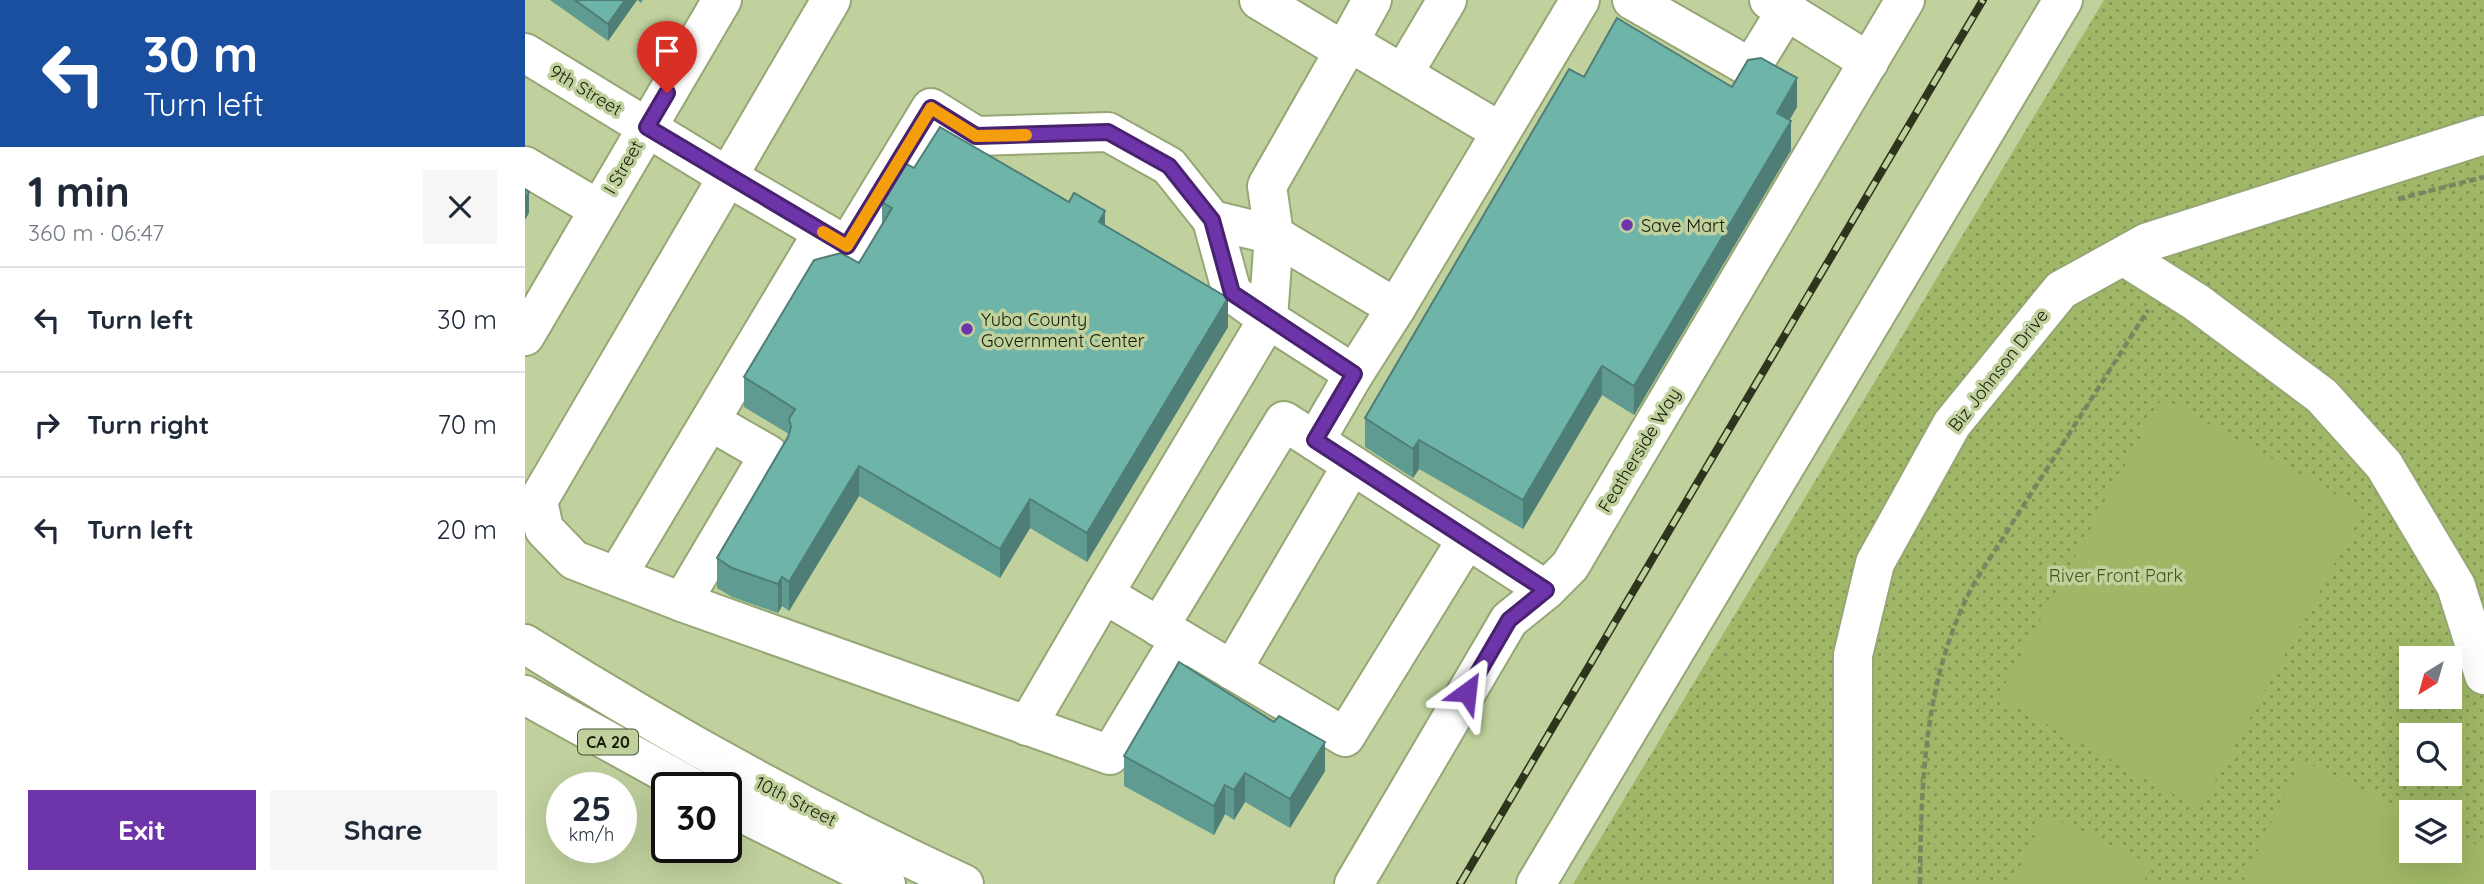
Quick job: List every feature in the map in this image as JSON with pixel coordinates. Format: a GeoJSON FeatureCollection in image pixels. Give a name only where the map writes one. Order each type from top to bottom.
{"type":"FeatureCollection","features":[{"type":"Feature","properties":{"kind":"main road","name":"I Street"},"geometry":{"type":"LineString","coordinates":[[525,336],[722,0]]}},
{"type":"Feature","properties":{"kind":"main road"},"geometry":{"type":"LineString","coordinates":[[831,0],[538,501],[544,529],[574,560],[682,602],[1110,755],[1169,633],[1284,421],[1546,590]]}},
{"type":"Feature","properties":{"kind":"main road"},"geometry":{"type":"LineString","coordinates":[[1259,0],[1403,74],[1501,132]]}},
{"type":"Feature","properties":{"kind":"main road"},"geometry":{"type":"LineString","coordinates":[[1027,726],[1268,319],[1274,235],[1267,186],[1372,0]]}},
{"type":"Feature","properties":{"kind":"main road"},"geometry":{"type":"LineString","coordinates":[[1403,74],[1447,0]]}},
{"type":"Feature","properties":{"kind":"main road"},"geometry":{"type":"LineString","coordinates":[[1315,440],[1432,250],[1580,0]]}},
{"type":"Feature","properties":{"kind":"main road"},"geometry":{"type":"LineString","coordinates":[[1632,0],[1751,68],[1778,6],[1869,62]]}},
{"type":"Feature","properties":{"kind":"main road","name":"Featherside Way"},"geometry":{"type":"LineString","coordinates":[[1354,884],[1509,620],[1570,566],[1905,0]]}},
{"type":"Feature","properties":{"kind":"main road"},"geometry":{"type":"LineString","coordinates":[[1536,884],[2063,0]]}},
{"type":"Feature","properties":{"kind":"main road","name":"9th Street"},"geometry":{"type":"LineString","coordinates":[[525,53],[847,246],[931,108],[976,136],[1108,132],[1169,166],[1212,220]]}},
{"type":"Feature","properties":{"kind":"main road","name":"Biz Johnson Drive"},"geometry":{"type":"LineString","coordinates":[[1853,884],[1853,655],[1875,563],[1952,424],[2061,290],[2148,242],[2484,135]]}},
{"type":"Feature","properties":{"kind":"main road"},"geometry":{"type":"LineString","coordinates":[[525,166],[598,209]]}},
{"type":"Feature","properties":{"kind":"main road"},"geometry":{"type":"LineString","coordinates":[[1354,374],[1232,293],[1212,220],[1274,235],[1396,308]]}},
{"type":"Feature","properties":{"kind":"main road"},"geometry":{"type":"LineString","coordinates":[[617,576],[823,232]]}},
{"type":"Feature","properties":{"kind":"main road"},"geometry":{"type":"LineString","coordinates":[[2123,256],[2196,302],[2322,396],[2384,464],[2456,586],[2484,675]]}},
{"type":"Feature","properties":{"kind":"main road"},"geometry":{"type":"LineString","coordinates":[[682,602],[769,455],[710,421]]}},
{"type":"Feature","properties":{"kind":"main road"},"geometry":{"type":"LineString","coordinates":[[1232,670],[1352,465]]}},
{"type":"Feature","properties":{"kind":"main road"},"geometry":{"type":"LineString","coordinates":[[1104,594],[1345,737],[1467,539]]}},
{"type":"Feature","properties":{"kind":"main road","name":"10th Street"},"geometry":{"type":"LineString","coordinates":[[532,644],[716,759],[964,884]]}},
{"type":"Feature","properties":{"kind":"main road","name":"CA 20"},"geometry":{"type":"LineString","coordinates":[[525,695],[663,772]]}},
{"type":"Feature","properties":{"kind":"main road","name":"10th Street"},"geometry":{"type":"LineString","coordinates":[[742,812],[886,884]]}},
{"type":"Feature","properties":{"kind":"path"},"geometry":{"type":"LineString","coordinates":[[2389,202],[2484,177]]}},
{"type":"Feature","properties":{"kind":"path"},"geometry":{"type":"LineString","coordinates":[[1920,884],[1928,726],[1934,692],[1957,618],[1976,580],[2086,407],[2148,311],[2171,285]]}},
{"type":"Feature","properties":{"kind":"green space","name":"River Front Park"},"geometry":{"type":"Polygon","coordinates":[[[2104,0],[2484,0],[2484,884],[1573,884],[2104,0]]]}},
{"type":"Feature","properties":{"kind":"green space"},"geometry":{"type":"Polygon","coordinates":[[[2162,398],[2364,510],[2200,809],[1998,697],[2162,398]]]}},
{"type":"Feature","properties":{"kind":"green space"},"geometry":{"type":"Polygon","coordinates":[[[2301,760],[2399,807],[2399,863],[2462,863],[2462,838],[2484,848],[2484,884],[2242,884],[2301,760]]]}},
{"type":"Feature","properties":{"kind":"green space"},"geometry":{"type":"Polygon","coordinates":[[[2045,814],[2152,865],[2143,884],[2012,884],[2045,814]]]}},
{"type":"Feature","properties":{"kind":"building"},"geometry":{"type":"Polygon","coordinates":[[[575,0],[625,0],[608,24],[575,0]]]}},
{"type":"Feature","properties":{"kind":"building"},"geometry":{"type":"Polygon","coordinates":[[[1617,18],[1732,87],[1748,60],[1761,58],[1797,78],[1777,113],[1791,121],[1634,386],[1602,366],[1523,500],[1419,440],[1413,449],[1365,418],[1569,69],[1584,77],[1617,18]]]}},
{"type":"Feature","properties":{"kind":"building"},"geometry":{"type":"Polygon","coordinates":[[[940,127],[1069,202],[1074,193],[1105,211],[1099,222],[1228,298],[1087,533],[1030,499],[1000,549],[859,466],[789,582],[782,577],[778,584],[732,568],[717,558],[788,437],[791,427],[789,419],[795,409],[744,377],[814,260],[841,253],[859,263],[892,208],[882,202],[905,163],[914,168],[940,127]]]}},
{"type":"Feature","properties":{"kind":"building"},"geometry":{"type":"Polygon","coordinates":[[[1179,662],[1274,722],[1279,716],[1325,742],[1290,799],[1245,773],[1234,790],[1225,785],[1214,806],[1124,756],[1179,662]]]}},
{"type":"Feature","properties":{"kind":"railway"},"geometry":{"type":"LineString","coordinates":[[1460,884],[1983,0]]}},
{"type":"Feature","properties":{"kind":"slow traffic"},"geometry":{"type":"LineString","coordinates":[[823,232],[847,246],[931,108],[976,136],[1026,135]]}},
{"type":"Feature","properties":{"kind":"place","name":"Save Mart"},"geometry":{"type":"Point","coordinates":[1627,225]}},
{"type":"Feature","properties":{"kind":"place","name":"Yuba County Government Center"},"geometry":{"type":"Point","coordinates":[967,329]}},
{"type":"Feature","properties":{"kind":"route"},"geometry":{"type":"LineString","coordinates":[[667,93],[647,127],[847,246],[931,108],[976,136],[1108,132],[1169,166],[1212,220],[1232,293],[1354,374],[1315,440],[1546,590],[1509,620],[1467,692]]}}]}
